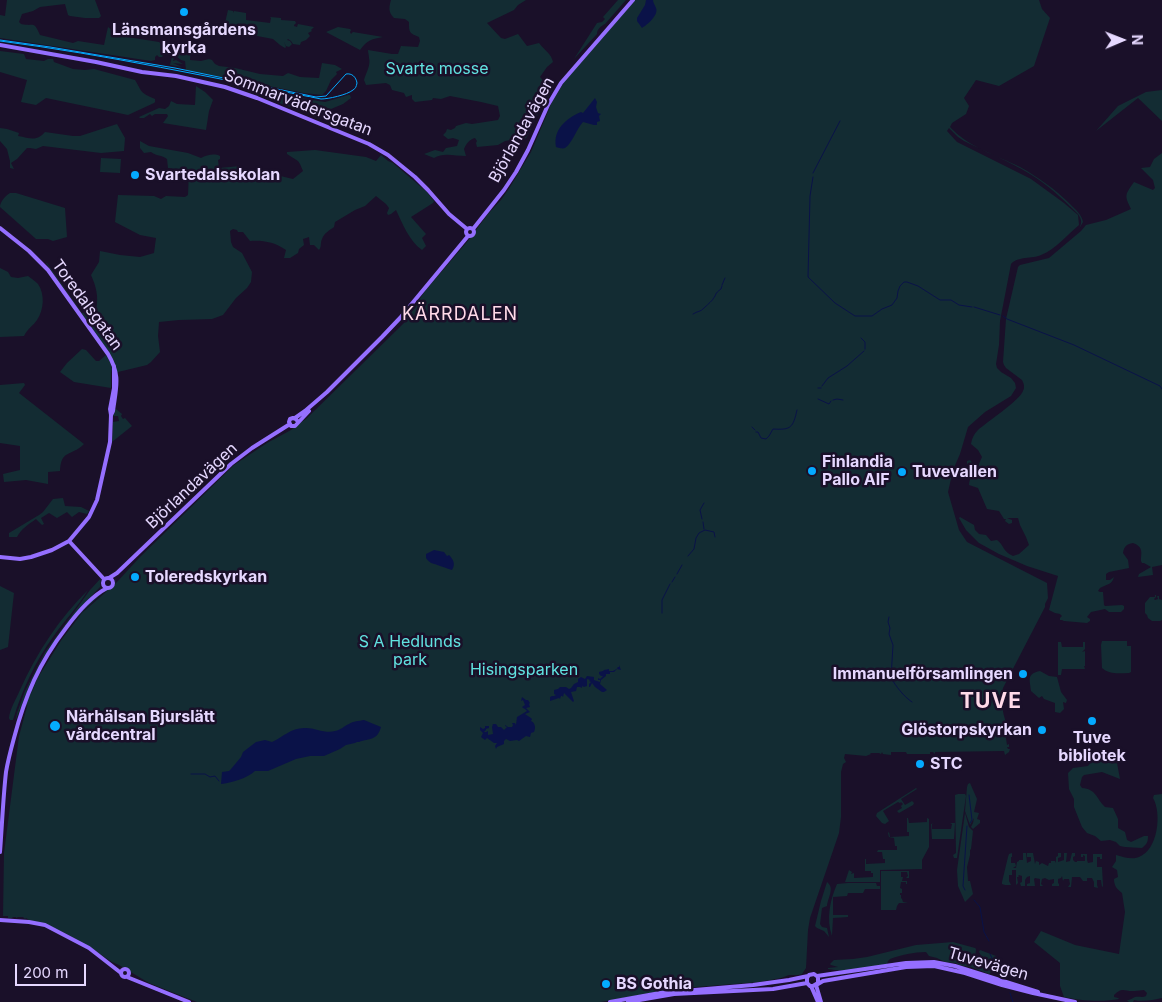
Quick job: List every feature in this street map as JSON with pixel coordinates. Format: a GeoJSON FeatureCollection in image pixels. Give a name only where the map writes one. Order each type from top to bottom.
{"type":"FeatureCollection","features":[{"type":"Feature","properties":{"kind":"street","name":"Björlandavägen"},"geometry":{"type":"LineString","coordinates":[[94,597],[105,580],[117,573],[231,464],[290,424],[294,426],[296,420],[317,404],[393,326],[468,236],[474,234],[473,229],[516,172],[561,82],[633,0]]}},
{"type":"Feature","properties":{"kind":"street","name":"Sommarvädersgatan"},"geometry":{"type":"LineString","coordinates":[[0,45],[176,76],[225,87],[264,100],[368,144],[388,155],[415,176],[449,214],[467,230]]}},
{"type":"Feature","properties":{"kind":"street","name":"Toredalsgatan"},"geometry":{"type":"LineString","coordinates":[[0,228],[39,259],[105,348],[114,366],[109,445],[96,502],[89,518],[69,541],[52,550],[20,559],[0,557]]}},
{"type":"Feature","properties":{"kind":"street"},"geometry":{"type":"LineString","coordinates":[[468,236],[467,230],[473,229]]}},
{"type":"Feature","properties":{"kind":"street"},"geometry":{"type":"LineString","coordinates":[[69,541],[105,580],[107,588]]}},
{"type":"Feature","properties":{"kind":"street","name":"Björlandavägen"},"geometry":{"type":"LineString","coordinates":[[0,852],[8,762],[27,695],[56,640],[74,617],[94,597],[111,586],[117,573]]}},
{"type":"Feature","properties":{"kind":"street"},"geometry":{"type":"LineString","coordinates":[[105,580],[112,582]]}},
{"type":"Feature","properties":{"kind":"street"},"geometry":{"type":"LineString","coordinates":[[0,920],[45,925],[85,946],[122,971],[123,976],[128,975],[189,1002]]}},
{"type":"Feature","properties":{"kind":"street","name":"Tuvevägen"},"geometry":{"type":"LineString","coordinates":[[610,1002],[660,992],[753,985],[789,980],[813,974],[817,976],[906,963],[934,962],[966,969],[1062,999]]}},
{"type":"Feature","properties":{"kind":"street","name":"Tuvevägen"},"geometry":{"type":"LineString","coordinates":[[628,1002],[674,994],[773,989],[813,984],[906,967],[927,966],[950,969],[1012,988],[1074,1002]]}},
{"type":"Feature","properties":{"kind":"street"},"geometry":{"type":"LineString","coordinates":[[808,976],[806,979],[813,984],[819,1002]]}},
{"type":"Feature","properties":{"kind":"street"},"geometry":{"type":"LineString","coordinates":[[813,984],[819,980],[817,976]]}},
{"type":"Feature","properties":{"kind":"green space"},"geometry":{"type":"Polygon","coordinates":[[[7,0],[95,0],[101,16],[99,18],[70,16],[65,4],[40,7],[22,14],[19,22],[35,26],[40,35],[73,43],[78,41],[104,45],[108,27],[121,36],[159,42],[166,49],[162,57],[157,55],[155,60],[151,61],[0,38],[0,15],[5,16],[7,0]]]}},
{"type":"Feature","properties":{"kind":"green space","name":"Svarte mosse"},"geometry":{"type":"Polygon","coordinates":[[[391,0],[526,0],[514,10],[487,23],[501,38],[505,39],[518,34],[527,46],[539,43],[549,54],[553,62],[540,77],[553,89],[527,137],[522,142],[512,144],[511,140],[498,145],[477,147],[475,138],[464,149],[466,156],[445,155],[434,158],[424,154],[435,150],[443,152],[446,148],[457,146],[459,140],[448,139],[443,135],[447,129],[451,130],[456,126],[466,123],[472,124],[498,120],[500,116],[498,106],[450,96],[415,102],[412,99],[412,95],[406,97],[404,93],[392,90],[390,85],[386,83],[366,85],[364,80],[369,63],[368,50],[398,54],[401,46],[418,47],[420,41],[419,37],[410,32],[409,22],[392,16],[390,9],[391,0]]]}},
{"type":"Feature","properties":{"kind":"green space"},"geometry":{"type":"Polygon","coordinates":[[[618,0],[626,0],[574,59],[597,23],[605,19],[603,17],[618,0]]]}},
{"type":"Feature","properties":{"kind":"green space","name":"Hisingsparken"},"geometry":{"type":"Polygon","coordinates":[[[635,0],[1039,0],[1042,9],[1050,18],[1034,66],[999,86],[976,80],[964,98],[969,106],[966,114],[952,123],[950,127],[965,140],[982,150],[958,137],[949,128],[947,131],[957,142],[1031,179],[1078,215],[1079,225],[1056,246],[1046,252],[1014,261],[1011,264],[1000,321],[996,364],[1001,372],[1011,378],[1016,388],[1011,396],[985,412],[968,427],[953,470],[948,492],[959,530],[967,542],[1047,583],[1048,598],[1003,688],[1002,706],[1006,722],[1004,725],[1007,745],[1009,744],[1009,747],[1007,747],[1010,749],[1009,752],[1005,755],[1004,751],[935,752],[935,754],[933,752],[930,752],[930,754],[907,754],[906,752],[891,752],[891,755],[883,754],[882,752],[881,754],[870,753],[866,756],[845,754],[846,762],[843,764],[841,772],[839,833],[810,918],[806,968],[802,974],[759,982],[671,989],[601,1002],[197,1002],[149,983],[59,930],[26,920],[29,920],[23,917],[8,918],[8,916],[3,916],[4,853],[19,736],[28,703],[25,709],[34,683],[43,665],[65,630],[93,599],[105,589],[113,587],[116,578],[115,584],[234,465],[307,418],[404,323],[407,318],[401,321],[411,312],[425,291],[467,242],[510,187],[531,152],[552,102],[566,79],[635,0]]]}},
{"type":"Feature","properties":{"kind":"green space"},"geometry":{"type":"Polygon","coordinates":[[[228,10],[233,11],[233,13],[234,11],[246,13],[246,20],[270,23],[270,17],[281,18],[281,20],[295,21],[294,26],[297,27],[298,24],[314,27],[308,33],[310,36],[301,42],[300,45],[293,44],[288,39],[292,44],[289,47],[284,42],[285,48],[273,39],[252,35],[241,29],[228,27],[223,23],[225,23],[228,10]]]}},
{"type":"Feature","properties":{"kind":"green space"},"geometry":{"type":"Polygon","coordinates":[[[338,27],[350,29],[351,34],[353,32],[383,37],[370,40],[360,50],[326,32],[338,27]]]}},
{"type":"Feature","properties":{"kind":"green space"},"geometry":{"type":"Polygon","coordinates":[[[182,44],[191,45],[190,60],[201,61],[209,59],[219,66],[260,74],[283,76],[288,73],[300,77],[319,78],[322,63],[335,65],[342,69],[336,72],[337,74],[322,95],[304,93],[186,70],[185,61],[176,56],[182,45],[175,51],[173,61],[176,60],[183,64],[173,63],[182,67],[170,65],[174,48],[182,44]]]}},
{"type":"Feature","properties":{"kind":"green space"},"geometry":{"type":"Polygon","coordinates":[[[0,51],[24,54],[26,59],[44,61],[53,59],[54,62],[73,69],[94,69],[135,80],[142,92],[155,99],[155,102],[128,115],[46,98],[36,105],[21,102],[27,80],[0,72],[0,51]]]}},
{"type":"Feature","properties":{"kind":"green space"},"geometry":{"type":"Polygon","coordinates":[[[196,86],[213,100],[206,130],[163,123],[168,116],[167,114],[155,114],[152,116],[150,114],[144,118],[139,117],[159,108],[165,109],[171,101],[177,104],[195,105],[196,86]]]}},
{"type":"Feature","properties":{"kind":"green space"},"geometry":{"type":"Polygon","coordinates":[[[250,88],[325,102],[348,95],[351,98],[331,109],[326,116],[319,119],[245,89],[250,88]]]}},
{"type":"Feature","properties":{"kind":"green space"},"geometry":{"type":"Polygon","coordinates":[[[1162,90],[1162,121],[1138,98],[1096,131],[1118,106],[1146,92],[1162,90]]]}},
{"type":"Feature","properties":{"kind":"green space"},"geometry":{"type":"Polygon","coordinates":[[[117,124],[125,138],[124,151],[101,153],[43,146],[36,149],[27,148],[11,163],[14,169],[10,168],[7,149],[0,141],[0,128],[19,133],[18,136],[33,138],[39,137],[45,132],[80,136],[117,124]]]}},
{"type":"Feature","properties":{"kind":"green space"},"geometry":{"type":"Polygon","coordinates":[[[140,141],[149,146],[188,153],[201,158],[218,155],[220,156],[218,160],[219,168],[241,166],[247,173],[272,174],[293,179],[303,171],[298,161],[287,154],[287,152],[315,150],[366,157],[376,161],[381,155],[427,192],[434,201],[411,217],[426,234],[422,238],[426,246],[422,250],[418,247],[407,232],[396,210],[388,215],[389,208],[376,196],[365,206],[335,222],[334,227],[321,240],[319,250],[314,245],[310,245],[309,237],[303,239],[304,245],[299,249],[298,253],[290,258],[284,258],[286,250],[282,247],[268,242],[250,241],[243,232],[233,229],[230,231],[233,247],[242,253],[252,272],[251,282],[247,288],[236,298],[223,315],[212,319],[159,322],[160,352],[147,365],[118,372],[117,375],[108,351],[46,263],[82,313],[96,310],[96,292],[91,275],[99,262],[100,251],[140,257],[154,253],[156,238],[140,235],[115,222],[118,195],[154,196],[161,199],[166,196],[185,197],[188,195],[189,170],[168,168],[167,159],[151,152],[144,153],[140,148],[140,141]]]}},
{"type":"Feature","properties":{"kind":"green space"},"geometry":{"type":"Polygon","coordinates":[[[1162,153],[1162,565],[1152,567],[1153,575],[1138,577],[1139,574],[1151,567],[1142,563],[1139,546],[1133,543],[1127,545],[1123,553],[1128,560],[1129,568],[1106,574],[1106,580],[1114,577],[1113,580],[1098,591],[1103,592],[1105,606],[1122,605],[1124,609],[1121,612],[1109,612],[1105,609],[1091,612],[1087,617],[1090,621],[1087,623],[1064,621],[1060,620],[1062,616],[1060,614],[1049,610],[1058,576],[999,554],[979,543],[966,530],[960,517],[974,525],[975,530],[979,534],[986,535],[991,541],[997,540],[1007,553],[1013,556],[1019,554],[1029,545],[1018,518],[1007,518],[1012,520],[1012,523],[1009,524],[999,511],[987,509],[978,488],[969,485],[972,471],[967,461],[970,460],[975,466],[978,466],[982,457],[971,444],[974,435],[1016,400],[1024,390],[1022,380],[1006,368],[1003,362],[1006,319],[1018,267],[1049,258],[1086,225],[1106,220],[1131,209],[1126,195],[1134,182],[1153,190],[1155,188],[1153,180],[1141,168],[1150,167],[1154,159],[1162,153]]]}},
{"type":"Feature","properties":{"kind":"green space"},"geometry":{"type":"Polygon","coordinates":[[[995,156],[1027,171],[1058,193],[1081,217],[1083,222],[1079,229],[1081,222],[1078,214],[1055,192],[1030,174],[995,156]]]}},
{"type":"Feature","properties":{"kind":"green space"},"geometry":{"type":"Polygon","coordinates":[[[101,158],[121,159],[120,173],[100,172],[101,158]]]}},
{"type":"Feature","properties":{"kind":"green space"},"geometry":{"type":"Polygon","coordinates":[[[10,193],[16,193],[65,208],[67,237],[53,241],[36,239],[0,207],[3,199],[10,193]]]}},
{"type":"Feature","properties":{"kind":"green space"},"geometry":{"type":"Polygon","coordinates":[[[0,268],[8,272],[11,277],[28,276],[38,284],[42,292],[41,312],[24,336],[0,337],[0,268]]]}},
{"type":"Feature","properties":{"kind":"green space"},"geometry":{"type":"Polygon","coordinates":[[[79,316],[88,326],[107,355],[79,316]]]}},
{"type":"Feature","properties":{"kind":"green space"},"geometry":{"type":"Polygon","coordinates":[[[82,349],[86,350],[96,361],[99,361],[106,355],[110,362],[107,355],[111,364],[113,375],[111,369],[111,388],[74,382],[60,372],[82,349]]]}},
{"type":"Feature","properties":{"kind":"green space"},"geometry":{"type":"Polygon","coordinates":[[[24,383],[25,385],[19,393],[84,444],[62,459],[60,471],[48,472],[48,484],[26,480],[4,482],[3,474],[20,470],[20,446],[0,443],[0,385],[24,383]]]}},
{"type":"Feature","properties":{"kind":"green space"},"geometry":{"type":"Polygon","coordinates":[[[115,409],[132,426],[112,442],[113,422],[119,421],[118,416],[113,416],[115,409]]]}},
{"type":"Feature","properties":{"kind":"green space"},"geometry":{"type":"Polygon","coordinates":[[[63,498],[65,506],[81,507],[89,511],[87,514],[79,512],[72,517],[67,512],[57,518],[49,513],[41,518],[44,524],[42,525],[36,519],[23,529],[17,537],[9,537],[9,533],[43,512],[53,499],[63,498]]]}},
{"type":"Feature","properties":{"kind":"green space"},"geometry":{"type":"Polygon","coordinates":[[[101,578],[100,587],[70,619],[43,658],[15,722],[25,691],[45,652],[90,590],[101,578]]]}},
{"type":"Feature","properties":{"kind":"green space"},"geometry":{"type":"Polygon","coordinates":[[[0,586],[14,593],[8,647],[0,650],[0,586]]]}},
{"type":"Feature","properties":{"kind":"green space"},"geometry":{"type":"Polygon","coordinates":[[[88,590],[40,656],[25,687],[13,720],[10,720],[13,704],[41,649],[58,624],[88,590]]]}},
{"type":"Feature","properties":{"kind":"green space"},"geometry":{"type":"Polygon","coordinates":[[[1155,595],[1156,597],[1154,599],[1155,600],[1159,596],[1159,599],[1162,600],[1162,620],[1160,621],[1152,621],[1145,613],[1145,603],[1150,597],[1155,597],[1155,595]]]}},
{"type":"Feature","properties":{"kind":"green space"},"geometry":{"type":"Polygon","coordinates":[[[1102,641],[1127,641],[1127,646],[1131,646],[1131,672],[1115,673],[1108,672],[1102,668],[1102,641]]]}},
{"type":"Feature","properties":{"kind":"green space"},"geometry":{"type":"Polygon","coordinates":[[[1058,642],[1061,642],[1062,647],[1083,647],[1083,642],[1085,642],[1085,649],[1082,652],[1085,651],[1085,669],[1062,669],[1061,675],[1058,675],[1058,642]]]}},
{"type":"Feature","properties":{"kind":"green space"},"geometry":{"type":"Polygon","coordinates":[[[1040,671],[1049,676],[1057,677],[1061,692],[1067,700],[1066,703],[1063,702],[1064,709],[1060,713],[1055,712],[1055,703],[1044,699],[1042,696],[1039,698],[1031,691],[1030,678],[1033,674],[1040,671]]]}},
{"type":"Feature","properties":{"kind":"green space"},"geometry":{"type":"Polygon","coordinates":[[[1091,762],[1117,763],[1120,779],[1102,772],[1084,775],[1080,785],[1082,788],[1093,792],[1105,807],[1113,808],[1118,819],[1118,828],[1125,832],[1127,840],[1131,842],[1148,836],[1147,843],[1142,848],[1120,846],[1110,840],[1101,841],[1087,833],[1082,827],[1069,789],[1068,773],[1073,768],[1088,766],[1091,762]]]}},
{"type":"Feature","properties":{"kind":"green space"},"geometry":{"type":"Polygon","coordinates":[[[970,783],[977,799],[974,812],[979,813],[977,819],[980,820],[980,823],[973,829],[971,827],[974,818],[970,825],[965,811],[967,787],[970,783]]]}},
{"type":"Feature","properties":{"kind":"green space"},"geometry":{"type":"Polygon","coordinates":[[[916,788],[901,799],[905,805],[912,801],[913,805],[899,813],[897,811],[902,808],[903,804],[898,802],[883,811],[889,821],[885,824],[876,816],[877,813],[916,788]]]}},
{"type":"Feature","properties":{"kind":"green space"},"geometry":{"type":"Polygon","coordinates":[[[965,794],[966,796],[957,858],[954,858],[953,855],[956,853],[955,795],[965,794]]]}},
{"type":"Feature","properties":{"kind":"green space"},"geometry":{"type":"Polygon","coordinates":[[[1162,794],[1162,998],[1144,1001],[1134,1000],[1133,1002],[1127,1000],[1146,996],[1147,993],[1144,990],[1120,991],[1114,995],[1114,997],[1119,999],[1113,1000],[1099,1001],[1064,997],[1060,986],[1060,963],[1034,942],[1041,931],[1075,945],[1119,954],[1125,912],[1122,893],[1116,887],[1114,881],[1118,877],[1117,870],[1112,867],[1116,861],[1116,855],[1136,858],[1145,853],[1150,847],[1158,821],[1153,798],[1154,795],[1162,794]]]}},
{"type":"Feature","properties":{"kind":"green space"},"geometry":{"type":"Polygon","coordinates":[[[965,813],[969,827],[973,831],[967,867],[968,881],[970,881],[973,894],[965,902],[958,886],[957,870],[965,813]]]}},
{"type":"Feature","properties":{"kind":"green space"},"geometry":{"type":"Polygon","coordinates":[[[907,818],[909,823],[927,822],[927,818],[929,819],[929,847],[922,860],[922,869],[880,870],[880,882],[845,882],[849,870],[852,872],[851,874],[854,873],[854,878],[873,877],[871,871],[865,871],[865,859],[866,864],[885,863],[882,852],[877,852],[878,850],[897,850],[894,838],[889,837],[888,833],[890,837],[909,836],[909,832],[907,832],[907,818]]]}},
{"type":"Feature","properties":{"kind":"green space"},"geometry":{"type":"Polygon","coordinates":[[[935,823],[932,824],[932,829],[951,829],[952,824],[950,823],[955,823],[954,839],[932,839],[931,824],[935,823]]]}},
{"type":"Feature","properties":{"kind":"green space"},"geometry":{"type":"Polygon","coordinates":[[[1012,853],[1011,863],[1015,863],[1016,866],[1013,868],[1016,868],[1019,860],[1023,860],[1023,853],[1026,853],[1027,863],[1031,861],[1031,857],[1027,857],[1027,853],[1033,853],[1035,864],[1036,861],[1039,862],[1039,865],[1042,863],[1048,866],[1051,861],[1056,863],[1058,853],[1061,853],[1061,857],[1058,858],[1058,862],[1064,860],[1064,853],[1067,853],[1066,862],[1070,861],[1072,853],[1075,853],[1073,860],[1075,862],[1085,861],[1085,856],[1081,857],[1081,854],[1087,854],[1088,863],[1093,862],[1093,854],[1102,854],[1102,859],[1097,857],[1097,867],[1102,867],[1103,886],[1101,880],[1097,880],[1098,888],[1094,887],[1092,878],[1087,878],[1087,881],[1083,881],[1080,877],[1072,877],[1071,887],[1068,887],[1070,884],[1069,879],[1064,879],[1063,881],[1062,876],[1058,879],[1059,886],[1052,886],[1054,879],[1049,880],[1045,878],[1042,879],[1041,884],[1043,886],[1040,886],[1040,879],[1035,878],[1035,886],[1027,886],[1030,883],[1030,876],[1025,880],[1025,886],[1021,886],[1022,876],[1019,875],[1016,885],[1016,870],[1012,870],[1012,875],[1009,875],[1011,885],[1002,884],[1008,857],[1012,853]]]}},
{"type":"Feature","properties":{"kind":"green space"},"geometry":{"type":"Polygon","coordinates":[[[881,871],[909,871],[909,878],[906,878],[908,876],[907,872],[901,872],[902,881],[907,881],[907,884],[906,882],[901,882],[900,888],[902,889],[900,895],[903,902],[908,903],[899,903],[896,910],[881,910],[881,871]]]}},
{"type":"Feature","properties":{"kind":"green space"},"geometry":{"type":"Polygon","coordinates":[[[827,882],[831,887],[830,893],[827,906],[822,908],[820,924],[822,927],[827,928],[829,937],[824,931],[815,926],[827,882]]]}},
{"type":"Feature","properties":{"kind":"green space"},"geometry":{"type":"Polygon","coordinates":[[[876,883],[877,886],[880,886],[880,889],[865,889],[863,893],[848,893],[847,896],[833,897],[833,915],[848,915],[848,917],[833,918],[832,936],[829,916],[832,896],[837,884],[876,883]]]}},
{"type":"Feature","properties":{"kind":"green space"},"geometry":{"type":"Polygon","coordinates":[[[953,942],[975,948],[977,964],[982,957],[979,952],[980,950],[996,956],[994,969],[989,974],[971,967],[945,962],[929,956],[926,952],[903,955],[890,959],[887,964],[865,968],[850,970],[828,969],[838,967],[830,964],[834,960],[867,957],[916,945],[953,942]]]}},
{"type":"Feature","properties":{"kind":"shaded area"},"geometry":{"type":"Polygon","coordinates":[[[646,0],[653,0],[656,14],[642,28],[637,18],[646,0]]]}},
{"type":"Feature","properties":{"kind":"shaded area"},"geometry":{"type":"Polygon","coordinates":[[[595,98],[598,113],[601,114],[597,125],[583,122],[568,146],[565,148],[556,147],[556,135],[561,126],[575,115],[583,113],[595,98]]]}},
{"type":"Feature","properties":{"kind":"shaded area"},"geometry":{"type":"Polygon","coordinates":[[[434,550],[444,552],[447,556],[449,555],[454,564],[452,570],[427,560],[426,554],[434,550]]]}},
{"type":"Feature","properties":{"kind":"shaded area"},"geometry":{"type":"Polygon","coordinates":[[[619,665],[621,670],[617,669],[614,672],[610,672],[610,674],[606,674],[601,680],[600,684],[607,690],[604,692],[592,683],[589,687],[591,682],[587,679],[587,686],[577,687],[576,691],[571,692],[573,702],[564,693],[560,699],[550,701],[550,697],[556,695],[554,690],[560,687],[569,689],[581,677],[585,679],[587,676],[594,677],[594,680],[600,682],[598,678],[600,679],[603,676],[599,672],[609,669],[609,671],[613,671],[619,665]]]}},
{"type":"Feature","properties":{"kind":"shaded area"},"geometry":{"type":"Polygon","coordinates":[[[522,697],[530,703],[530,707],[526,708],[530,712],[525,714],[532,719],[531,721],[535,727],[534,732],[531,733],[530,737],[526,736],[519,741],[506,739],[504,744],[496,749],[497,743],[481,737],[483,733],[480,727],[483,729],[485,726],[489,726],[484,732],[488,731],[488,735],[493,734],[493,724],[504,730],[507,727],[505,725],[512,727],[512,723],[515,723],[516,725],[517,717],[527,711],[522,707],[525,705],[523,700],[521,701],[522,697]]]}},
{"type":"Feature","properties":{"kind":"shaded area"},"geometry":{"type":"Polygon","coordinates":[[[364,720],[381,727],[375,737],[346,745],[324,756],[296,759],[268,771],[255,771],[239,780],[221,784],[222,772],[229,771],[243,752],[256,742],[265,740],[272,742],[299,728],[327,732],[339,730],[352,722],[364,720]]]}},
{"type":"Feature","properties":{"kind":"waterway"},"geometry":{"type":"LineString","coordinates":[[813,173],[840,121]]}},
{"type":"Feature","properties":{"kind":"waterway"},"geometry":{"type":"LineString","coordinates":[[813,177],[810,196],[808,277],[835,303],[855,316],[872,316],[892,305],[897,298],[900,286],[907,282],[918,286],[940,300],[951,300],[959,305],[972,307]]}},
{"type":"Feature","properties":{"kind":"waterway"},"geometry":{"type":"LineString","coordinates":[[722,285],[725,278]]}},
{"type":"Feature","properties":{"kind":"waterway"},"geometry":{"type":"LineString","coordinates":[[693,314],[702,310],[722,286]]}},
{"type":"Feature","properties":{"kind":"waterway"},"geometry":{"type":"LineString","coordinates":[[974,307],[1000,315]]}},
{"type":"Feature","properties":{"kind":"waterway"},"geometry":{"type":"LineString","coordinates":[[1003,316],[1074,345],[1160,386],[1162,389]]}},
{"type":"Feature","properties":{"kind":"waterway"},"geometry":{"type":"LineString","coordinates":[[861,338],[865,342],[865,349]]}},
{"type":"Feature","properties":{"kind":"waterway"},"geometry":{"type":"LineString","coordinates":[[822,386],[828,378],[847,366],[864,351]]}},
{"type":"Feature","properties":{"kind":"waterway"},"geometry":{"type":"LineString","coordinates":[[818,399],[829,404],[831,401]]}},
{"type":"Feature","properties":{"kind":"waterway"},"geometry":{"type":"LineString","coordinates":[[833,400],[843,400]]}},
{"type":"Feature","properties":{"kind":"waterway"},"geometry":{"type":"LineString","coordinates":[[756,432],[758,432],[761,438],[766,439],[773,429],[790,427],[797,410]]}},
{"type":"Feature","properties":{"kind":"waterway"},"geometry":{"type":"LineString","coordinates":[[752,427],[755,430]]}},
{"type":"Feature","properties":{"kind":"waterway"},"geometry":{"type":"LineString","coordinates":[[702,519],[700,510],[704,503]]}},
{"type":"Feature","properties":{"kind":"waterway"},"geometry":{"type":"LineString","coordinates":[[703,522],[704,529]]}},
{"type":"Feature","properties":{"kind":"waterway"},"geometry":{"type":"LineString","coordinates":[[688,556],[694,549],[699,533],[705,530],[714,532],[715,537]]}},
{"type":"Feature","properties":{"kind":"waterway"},"geometry":{"type":"LineString","coordinates":[[677,574],[682,565]]}},
{"type":"Feature","properties":{"kind":"waterway"},"geometry":{"type":"LineString","coordinates":[[672,582],[675,577]]}},
{"type":"Feature","properties":{"kind":"waterway"},"geometry":{"type":"LineString","coordinates":[[662,613],[662,600],[670,584]]}},
{"type":"Feature","properties":{"kind":"waterway"},"geometry":{"type":"LineString","coordinates":[[889,617],[889,634],[893,645],[891,678],[897,688],[912,702]]}},
{"type":"Feature","properties":{"kind":"waterway"},"geometry":{"type":"LineString","coordinates":[[191,774],[215,776],[219,781]]}},
{"type":"Feature","properties":{"kind":"waterway"},"geometry":{"type":"LineString","coordinates":[[969,795],[972,820],[970,823]]}},
{"type":"Feature","properties":{"kind":"waterway"},"geometry":{"type":"LineString","coordinates":[[965,890],[963,886],[967,826]]}},
{"type":"Feature","properties":{"kind":"waterway"},"geometry":{"type":"LineString","coordinates":[[974,900],[980,907],[984,932],[989,941]]}},
{"type":"Feature","properties":{"kind":"waterway"},"geometry":{"type":"LineString","coordinates":[[990,954],[994,962]]}},
{"type":"Feature","properties":{"kind":"waterway"},"geometry":{"type":"LineString","coordinates":[[1001,971],[1004,979]]}},
{"type":"Feature","properties":{"kind":"waterway"},"geometry":{"type":"LineString","coordinates":[[1010,993],[1013,1002]]}},
{"type":"Feature","properties":{"kind":"tram line"},"geometry":{"type":"LineString","coordinates":[[0,40],[175,68],[316,97],[326,96],[346,74],[353,76],[357,83],[355,89],[346,94],[321,99],[121,60],[0,41]]}},
{"type":"Feature","properties":{"kind":"place","name":"Länsmansgårdens kyrka"},"geometry":{"type":"Point","coordinates":[184,12]}},
{"type":"Feature","properties":{"kind":"place","name":"Svartedalsskolan"},"geometry":{"type":"Point","coordinates":[135,175]}},
{"type":"Feature","properties":{"kind":"place","name":"Finlandia Pallo AIF"},"geometry":{"type":"Point","coordinates":[812,471]}},
{"type":"Feature","properties":{"kind":"place","name":"Tuvevallen"},"geometry":{"type":"Point","coordinates":[902,472]}},
{"type":"Feature","properties":{"kind":"place","name":"Toleredskyrkan"},"geometry":{"type":"Point","coordinates":[135,577]}},
{"type":"Feature","properties":{"kind":"place","name":"Immanuelförsamlingen"},"geometry":{"type":"Point","coordinates":[1023,674]}},
{"type":"Feature","properties":{"kind":"place","name":"Tuve bibliotek"},"geometry":{"type":"Point","coordinates":[1092,721]}},
{"type":"Feature","properties":{"kind":"place","name":"Närhälsan Bjurslätt vårdcentral"},"geometry":{"type":"Point","coordinates":[55,726]}},
{"type":"Feature","properties":{"kind":"place","name":"Glöstorpskyrkan"},"geometry":{"type":"Point","coordinates":[1042,730]}},
{"type":"Feature","properties":{"kind":"place","name":"STC"},"geometry":{"type":"Point","coordinates":[920,764]}},
{"type":"Feature","properties":{"kind":"place","name":"BS Gothia"},"geometry":{"type":"Point","coordinates":[606,984]}},
{"type":"Feature","properties":{"kind":"district","name":"KÄRRDALEN"},"geometry":{"type":"Point","coordinates":[460,315]}},
{"type":"Feature","properties":{"kind":"district","name":"TUVE"},"geometry":{"type":"Point","coordinates":[991,702]}},
{"type":"Feature","properties":{"kind":"park label","name":"S A Hedlunds park"},"geometry":{"type":"Point","coordinates":[410,651]}}]}
